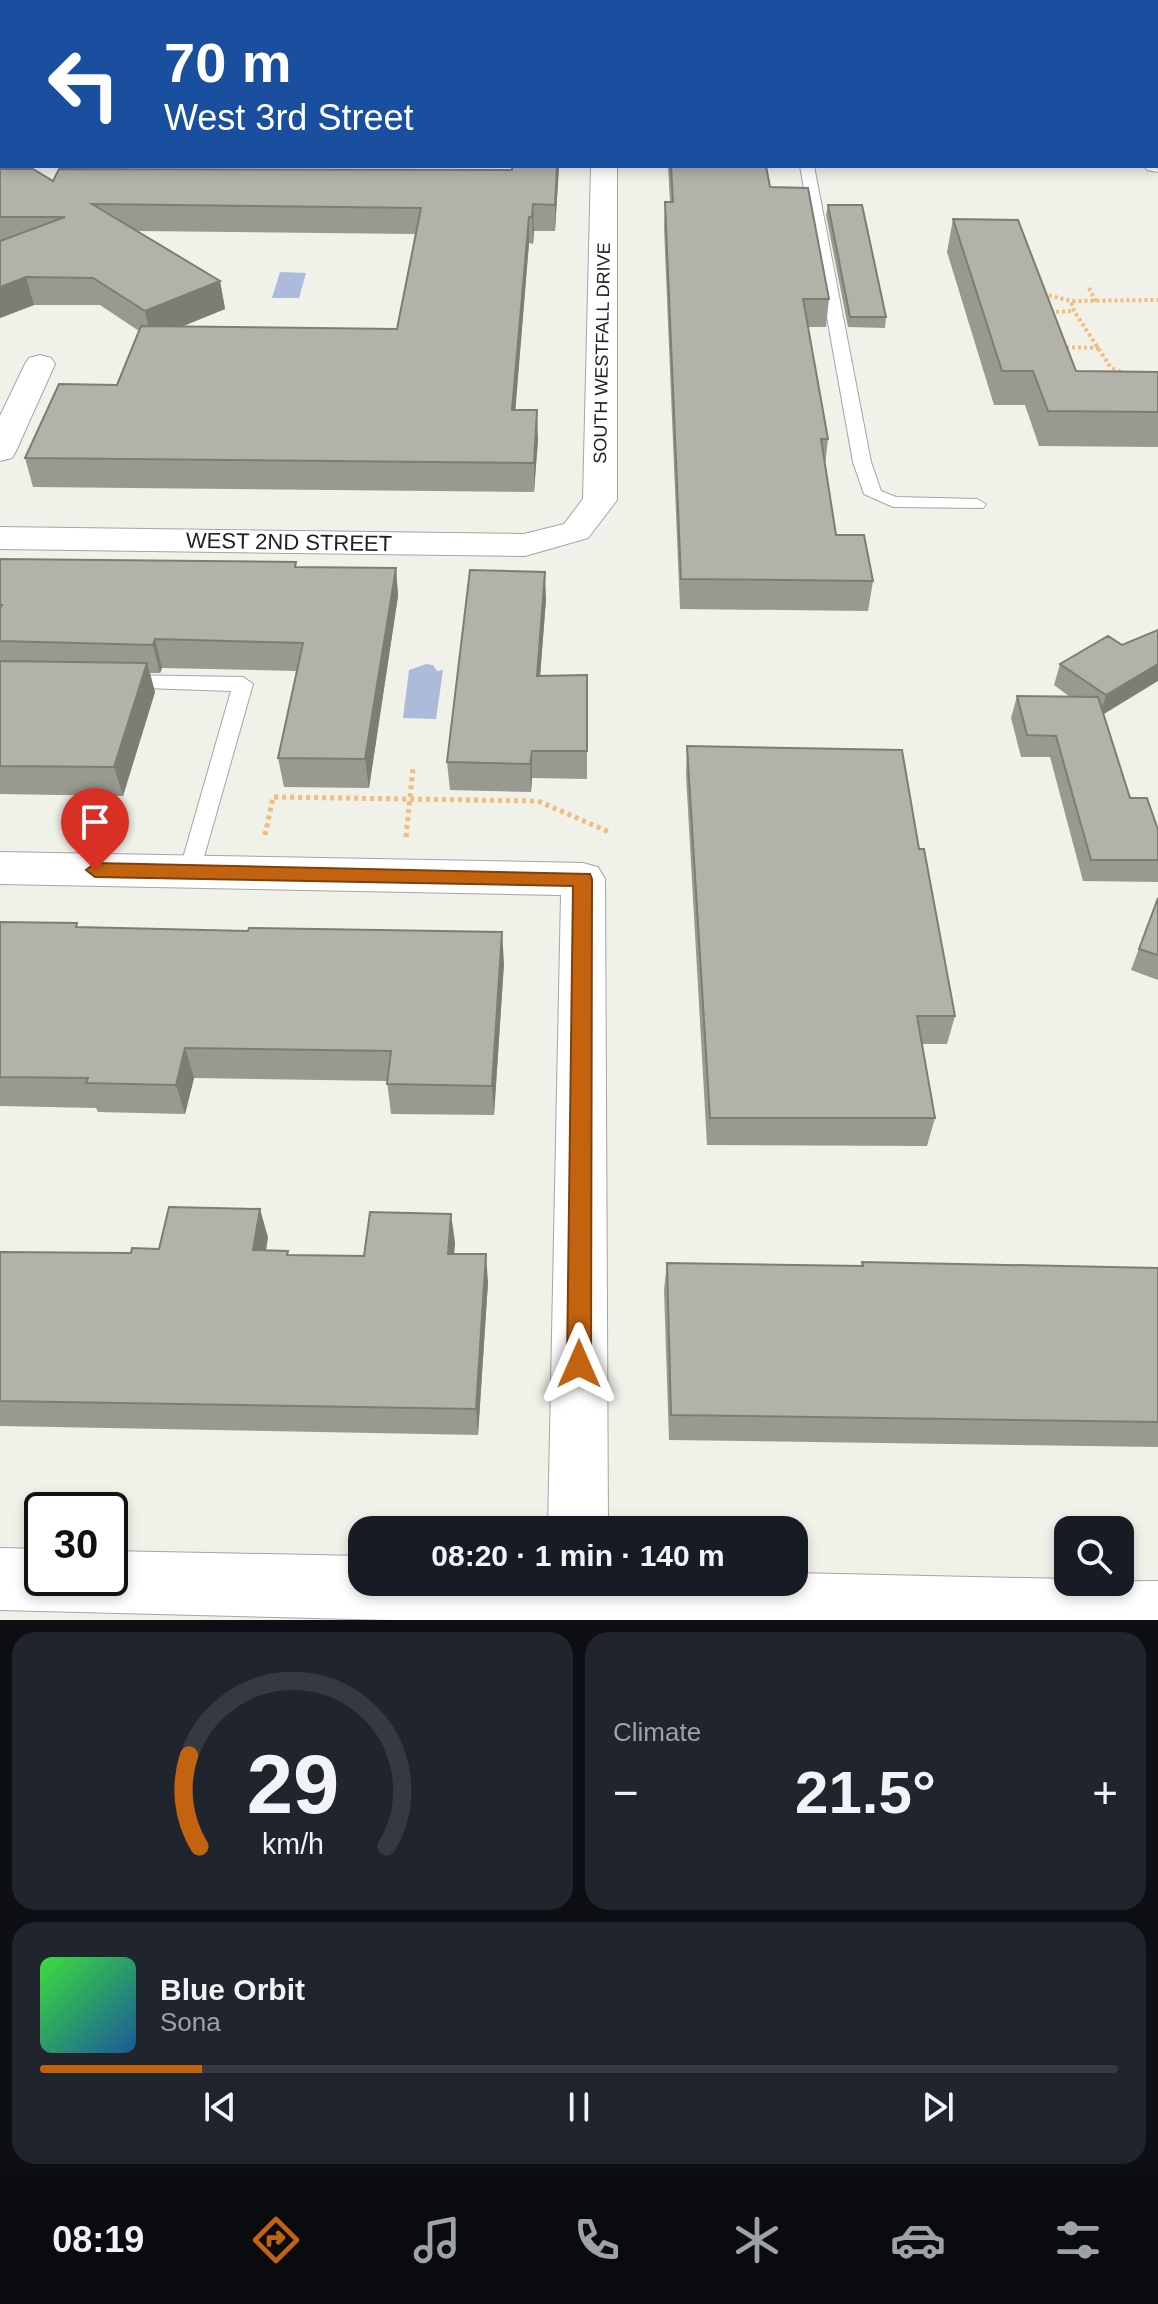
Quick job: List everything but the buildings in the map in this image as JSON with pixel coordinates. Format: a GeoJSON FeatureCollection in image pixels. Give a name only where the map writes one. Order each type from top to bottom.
{"type":"FeatureCollection","features":[{"type":"Feature","properties":{"kind":"street","name":"SOUTH WESTFALL DRIVE"},"geometry":{"type":"LineString","coordinates":[[576,531],[600,500],[604,168]]}},
{"type":"Feature","properties":{"kind":"street"},"geometry":{"type":"LineString","coordinates":[[0,451],[40,364]]}},
{"type":"Feature","properties":{"kind":"street","name":"WEST 2ND STREET"},"geometry":{"type":"LineString","coordinates":[[0,538],[525,545],[576,531]]}},
{"type":"Feature","properties":{"kind":"street"},"geometry":{"type":"LineString","coordinates":[[0,868],[583,879],[578,1516]]}},
{"type":"Feature","properties":{"kind":"street"},"geometry":{"type":"LineString","coordinates":[[0,1579],[357,1603],[485,1596]]}},
{"type":"Feature","properties":{"kind":"street"},"geometry":{"type":"LineString","coordinates":[[715,1596],[1158,1612]]}},
{"type":"Feature","properties":{"kind":"lane"},"geometry":{"type":"LineString","coordinates":[[807,168],[862,462],[873,494],[893,502],[977,504]]}},
{"type":"Feature","properties":{"kind":"lane"},"geometry":{"type":"LineString","coordinates":[[106,681],[243,684],[190,872]]}},
{"type":"Feature","properties":{"kind":"path"},"geometry":{"type":"LineString","coordinates":[[1089,288],[1096,302]]}},
{"type":"Feature","properties":{"kind":"path"},"geometry":{"type":"LineString","coordinates":[[1032,289],[1046,296],[1071,301],[1158,300]]}},
{"type":"Feature","properties":{"kind":"path"},"geometry":{"type":"LineString","coordinates":[[1071,301],[1074,311],[1111,368],[1138,379]]}},
{"type":"Feature","properties":{"kind":"path"},"geometry":{"type":"LineString","coordinates":[[1041,312],[1074,311]]}},
{"type":"Feature","properties":{"kind":"path"},"geometry":{"type":"LineString","coordinates":[[1051,347],[1099,348]]}},
{"type":"Feature","properties":{"kind":"path"},"geometry":{"type":"LineString","coordinates":[[1113,381],[1126,374]]}},
{"type":"Feature","properties":{"kind":"path"},"geometry":{"type":"LineString","coordinates":[[406,838],[413,768]]}},
{"type":"Feature","properties":{"kind":"path"},"geometry":{"type":"LineString","coordinates":[[264,836],[273,797],[538,801],[609,832]]}},
{"type":"Feature","properties":{"kind":"water"},"geometry":{"type":"Polygon","coordinates":[[[280,272],[306,273],[299,298],[272,298],[280,272]]]}},
{"type":"Feature","properties":{"kind":"water"},"geometry":{"type":"Polygon","coordinates":[[[426,664],[433,665],[437,671],[443,670],[436,719],[403,718],[409,670],[426,664]]]}},
{"type":"Feature","properties":{"kind":"route"},"geometry":{"type":"LineString","coordinates":[[95,870],[583,879],[579,1364]]}}]}
